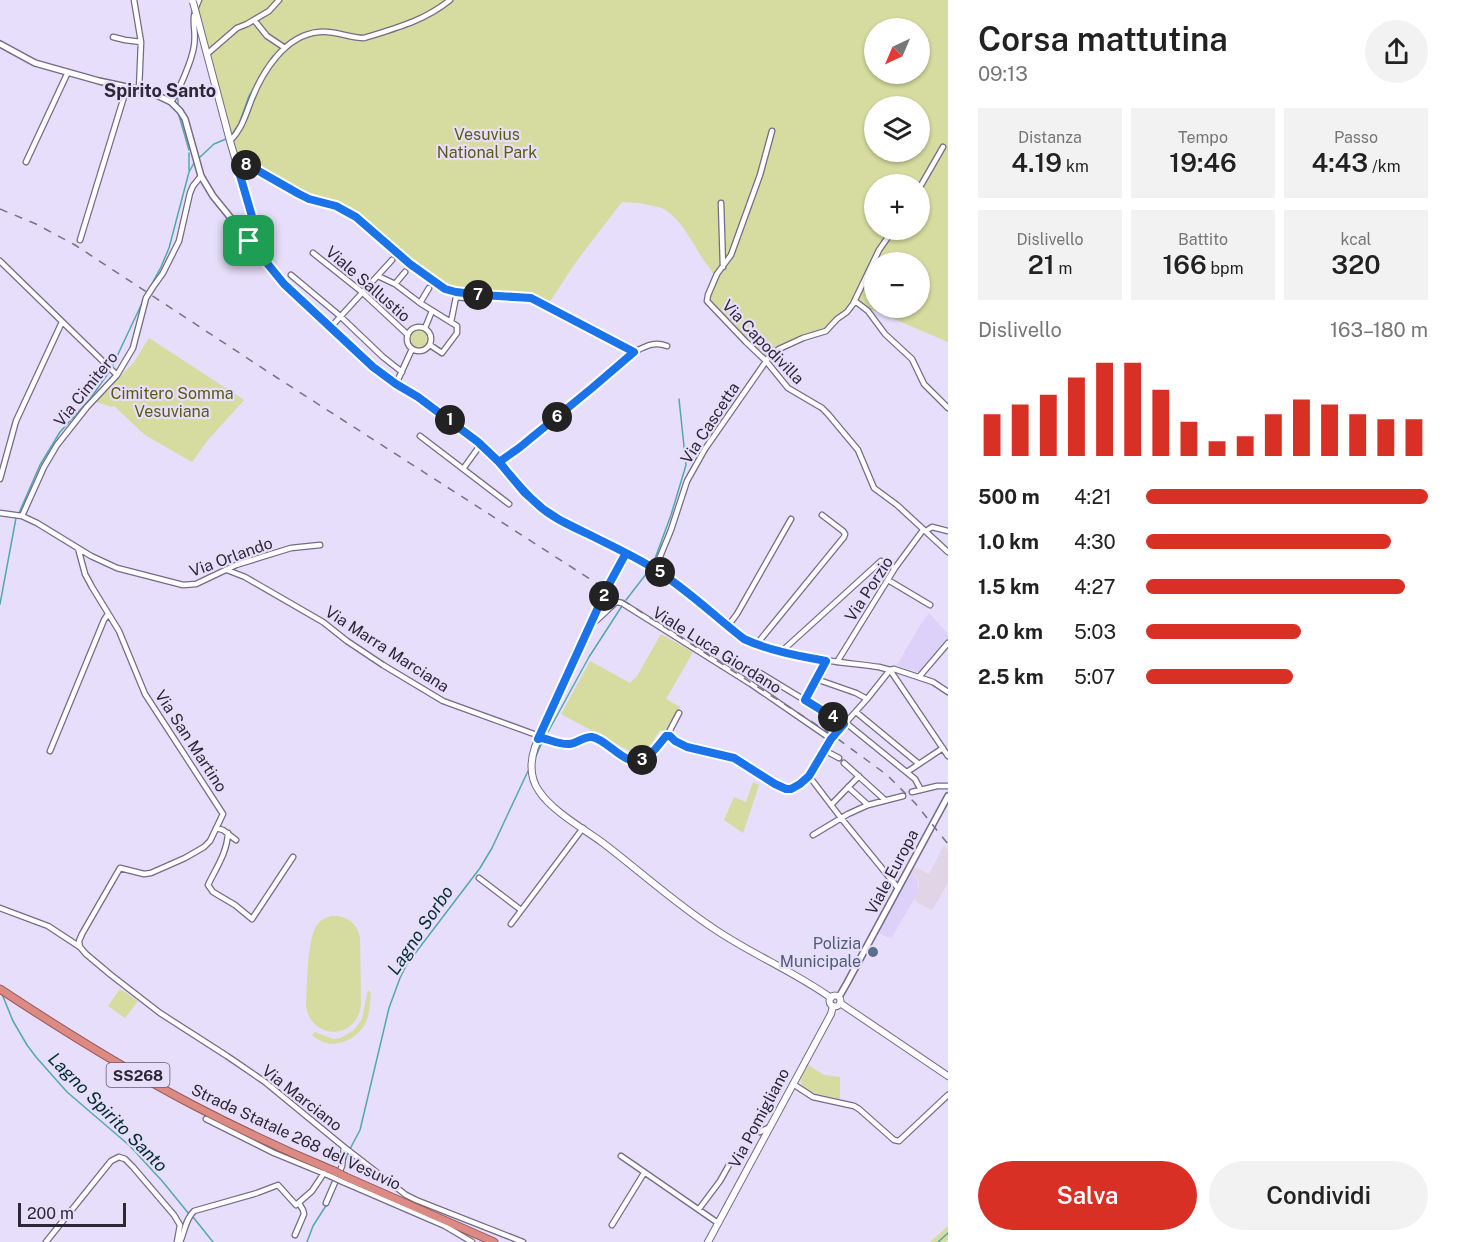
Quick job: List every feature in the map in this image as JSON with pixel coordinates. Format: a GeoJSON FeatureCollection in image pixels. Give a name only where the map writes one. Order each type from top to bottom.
{"type":"FeatureCollection","features":[{"type":"Feature","properties":{"kind":"highway","name":"Strada Statale 268 del Vesuvio"},"geometry":{"type":"LineString","coordinates":[[0,989],[69,1034],[153,1083],[260,1138],[332,1174],[494,1242]]}},
{"type":"Feature","properties":{"kind":"main road"},"geometry":{"type":"LineString","coordinates":[[195,1],[196,13],[230,141],[258,237],[258,247],[272,269],[284,284],[373,367],[418,397],[480,444],[499,462],[524,492],[543,509],[626,553],[591,623],[533,753],[533,778],[537,788],[550,804],[716,930],[837,999],[948,1076]]}},
{"type":"Feature","properties":{"kind":"main road","name":"Via Pomigliano"},"geometry":{"type":"LineString","coordinates":[[708,1242],[831,1014],[833,1006],[837,1006],[837,999]]}},
{"type":"Feature","properties":{"kind":"street"},"geometry":{"type":"LineString","coordinates":[[135,0],[141,42],[139,90]]}},
{"type":"Feature","properties":{"kind":"street"},"geometry":{"type":"LineString","coordinates":[[207,54],[237,28],[273,8],[279,0]]}},
{"type":"Feature","properties":{"kind":"street"},"geometry":{"type":"LineString","coordinates":[[230,141],[242,127],[260,80],[285,48],[299,38],[320,32],[364,38],[416,21],[450,0]]}},
{"type":"Feature","properties":{"kind":"street"},"geometry":{"type":"LineString","coordinates":[[171,102],[176,95],[194,47],[195,1]]}},
{"type":"Feature","properties":{"kind":"street"},"geometry":{"type":"LineString","coordinates":[[254,20],[267,36],[285,48]]}},
{"type":"Feature","properties":{"kind":"street"},"geometry":{"type":"LineString","coordinates":[[113,37],[141,42]]}},
{"type":"Feature","properties":{"kind":"street"},"geometry":{"type":"LineString","coordinates":[[0,44],[35,63],[150,92],[171,102],[185,119],[201,176],[213,196],[249,241],[258,247]]}},
{"type":"Feature","properties":{"kind":"street"},"geometry":{"type":"LineString","coordinates":[[26,162],[68,72]]}},
{"type":"Feature","properties":{"kind":"street"},"geometry":{"type":"LineString","coordinates":[[80,240],[127,87]]}},
{"type":"Feature","properties":{"kind":"street"},"geometry":{"type":"LineString","coordinates":[[723,267],[731,255],[741,230],[772,131]]}},
{"type":"Feature","properties":{"kind":"street"},"geometry":{"type":"LineString","coordinates":[[927,174],[943,147]]}},
{"type":"Feature","properties":{"kind":"street"},"geometry":{"type":"LineString","coordinates":[[237,165],[248,165],[309,199],[336,206],[356,217],[410,264],[445,289],[456,292],[531,298],[634,352]]}},
{"type":"Feature","properties":{"kind":"street","name":"Via Cimitero"},"geometry":{"type":"LineString","coordinates":[[22,516],[44,467],[57,445],[87,407],[117,375],[133,348],[146,298],[163,273],[179,240],[190,194],[201,176]]}},
{"type":"Feature","properties":{"kind":"street"},"geometry":{"type":"LineString","coordinates":[[721,203],[723,267]]}},
{"type":"Feature","properties":{"kind":"street","name":"Via Cascetta"},"geometry":{"type":"LineString","coordinates":[[655,569],[687,481],[710,442],[766,361],[778,349],[826,331],[847,312],[886,240]]}},
{"type":"Feature","properties":{"kind":"street","name":"Viale Sallustio"},"geometry":{"type":"LineString","coordinates":[[313,253],[362,292],[407,334]]}},
{"type":"Feature","properties":{"kind":"street"},"geometry":{"type":"LineString","coordinates":[[330,328],[392,260]]}},
{"type":"Feature","properties":{"kind":"street"},"geometry":{"type":"LineString","coordinates":[[0,261],[117,375]]}},
{"type":"Feature","properties":{"kind":"street","name":"Via Capodivilla"},"geometry":{"type":"LineString","coordinates":[[723,267],[717,274],[707,302],[766,361],[788,388],[828,414],[858,450],[874,488],[948,552]]}},
{"type":"Feature","properties":{"kind":"street"},"geometry":{"type":"LineString","coordinates":[[395,284],[405,272]]}},
{"type":"Feature","properties":{"kind":"street"},"geometry":{"type":"LineString","coordinates":[[291,275],[402,372]]}},
{"type":"Feature","properties":{"kind":"street"},"geometry":{"type":"LineString","coordinates":[[378,276],[395,284],[457,326],[457,333],[442,353],[430,345]]}},
{"type":"Feature","properties":{"kind":"street"},"geometry":{"type":"LineString","coordinates":[[420,303],[429,288]]}},
{"type":"Feature","properties":{"kind":"street"},"geometry":{"type":"LineString","coordinates":[[451,322],[456,297],[465,297]]}},
{"type":"Feature","properties":{"kind":"street"},"geometry":{"type":"LineString","coordinates":[[855,301],[868,310],[885,334],[912,359],[924,384],[948,408]]}},
{"type":"Feature","properties":{"kind":"street"},"geometry":{"type":"LineString","coordinates":[[425,328],[432,311]]}},
{"type":"Feature","properties":{"kind":"street"},"geometry":{"type":"LineString","coordinates":[[0,479],[16,421],[62,322]]}},
{"type":"Feature","properties":{"kind":"street"},"geometry":{"type":"LineString","coordinates":[[413,328],[425,328],[431,337],[430,345],[424,350],[412,349],[406,341],[407,334],[413,328]]}},
{"type":"Feature","properties":{"kind":"street"},"geometry":{"type":"LineString","coordinates":[[499,462],[634,352],[647,345],[659,343],[667,345]]}},
{"type":"Feature","properties":{"kind":"street"},"geometry":{"type":"LineString","coordinates":[[396,384],[412,349]]}},
{"type":"Feature","properties":{"kind":"street"},"geometry":{"type":"LineString","coordinates":[[420,436],[509,504]]}},
{"type":"Feature","properties":{"kind":"street"},"geometry":{"type":"LineString","coordinates":[[463,469],[480,444]]}},
{"type":"Feature","properties":{"kind":"street","name":"Via Orlando"},"geometry":{"type":"LineString","coordinates":[[0,513],[22,516],[117,568],[183,585],[196,584],[236,565],[291,548],[320,545]]}},
{"type":"Feature","properties":{"kind":"street"},"geometry":{"type":"LineString","coordinates":[[756,645],[844,537],[843,531],[822,515]]}},
{"type":"Feature","properties":{"kind":"street"},"geometry":{"type":"LineString","coordinates":[[728,626],[791,519]]}},
{"type":"Feature","properties":{"kind":"street"},"geometry":{"type":"LineString","coordinates":[[923,530],[926,531],[932,527],[948,531]]}},
{"type":"Feature","properties":{"kind":"street","name":"Via Porzio"},"geometry":{"type":"LineString","coordinates":[[837,662],[895,568],[923,530]]}},
{"type":"Feature","properties":{"kind":"street","name":"Via San Martino"},"geometry":{"type":"LineString","coordinates":[[78,548],[86,574],[119,631],[145,694],[223,814],[216,828]]}},
{"type":"Feature","properties":{"kind":"street"},"geometry":{"type":"LineString","coordinates":[[626,553],[684,589],[744,639],[756,645],[800,657],[894,669],[933,682],[948,692]]}},
{"type":"Feature","properties":{"kind":"street"},"geometry":{"type":"LineString","coordinates":[[782,652],[881,561],[895,568]]}},
{"type":"Feature","properties":{"kind":"street","name":"Via Marra Marciana"},"geometry":{"type":"LineString","coordinates":[[227,570],[245,577],[323,622],[347,641],[443,701],[540,735]]}},
{"type":"Feature","properties":{"kind":"street"},"geometry":{"type":"LineString","coordinates":[[888,580],[930,605]]}},
{"type":"Feature","properties":{"kind":"street","name":"Viale Luca Giordano"},"geometry":{"type":"LineString","coordinates":[[591,623],[615,603],[622,603],[751,684],[831,739]]}},
{"type":"Feature","properties":{"kind":"street"},"geometry":{"type":"LineString","coordinates":[[50,751],[108,614]]}},
{"type":"Feature","properties":{"kind":"street"},"geometry":{"type":"LineString","coordinates":[[919,677],[948,643]]}},
{"type":"Feature","properties":{"kind":"street"},"geometry":{"type":"LineString","coordinates":[[940,651],[948,656]]}},
{"type":"Feature","properties":{"kind":"street"},"geometry":{"type":"LineString","coordinates":[[805,700],[826,661]]}},
{"type":"Feature","properties":{"kind":"street"},"geometry":{"type":"LineString","coordinates":[[668,735],[687,747],[734,758],[786,789],[795,788],[809,776],[831,739],[890,670]]}},
{"type":"Feature","properties":{"kind":"street"},"geometry":{"type":"LineString","coordinates":[[890,670],[948,756]]}},
{"type":"Feature","properties":{"kind":"street"},"geometry":{"type":"LineString","coordinates":[[760,673],[845,724],[908,772],[921,790]]}},
{"type":"Feature","properties":{"kind":"street"},"geometry":{"type":"LineString","coordinates":[[816,679],[867,699]]}},
{"type":"Feature","properties":{"kind":"street"},"geometry":{"type":"LineString","coordinates":[[856,712],[920,764]]}},
{"type":"Feature","properties":{"kind":"street"},"geometry":{"type":"LineString","coordinates":[[540,735],[544,734],[551,740],[566,744],[585,737],[592,737],[627,759],[635,761],[646,758],[668,735],[679,713]]}},
{"type":"Feature","properties":{"kind":"street"},"geometry":{"type":"LineString","coordinates":[[908,772],[943,748]]}},
{"type":"Feature","properties":{"kind":"street"},"geometry":{"type":"LineString","coordinates":[[824,750],[839,758]]}},
{"type":"Feature","properties":{"kind":"street"},"geometry":{"type":"LineString","coordinates":[[844,763],[885,800]]}},
{"type":"Feature","properties":{"kind":"street"},"geometry":{"type":"LineString","coordinates":[[809,776],[898,888]]}},
{"type":"Feature","properties":{"kind":"street"},"geometry":{"type":"LineString","coordinates":[[831,805],[858,776]]}},
{"type":"Feature","properties":{"kind":"street"},"geometry":{"type":"LineString","coordinates":[[912,792],[937,786],[948,786]]}},
{"type":"Feature","properties":{"kind":"street"},"geometry":{"type":"LineString","coordinates":[[848,787],[868,805]]}},
{"type":"Feature","properties":{"kind":"street"},"geometry":{"type":"LineString","coordinates":[[813,835],[868,805],[903,796]]}},
{"type":"Feature","properties":{"kind":"street","name":"Viale Europa"},"geometry":{"type":"LineString","coordinates":[[837,999],[848,983],[948,796]]}},
{"type":"Feature","properties":{"kind":"street"},"geometry":{"type":"LineString","coordinates":[[80,947],[79,941],[82,934],[120,868],[144,874],[164,868],[204,847],[210,841],[216,828],[228,833],[236,840]]}},
{"type":"Feature","properties":{"kind":"street"},"geometry":{"type":"LineString","coordinates":[[511,924],[583,828]]}},
{"type":"Feature","properties":{"kind":"street"},"geometry":{"type":"LineString","coordinates":[[228,833],[220,863],[208,886],[251,919],[293,857]]}},
{"type":"Feature","properties":{"kind":"street"},"geometry":{"type":"LineString","coordinates":[[479,878],[521,910]]}},
{"type":"Feature","properties":{"kind":"street","name":"Via Marciano"},"geometry":{"type":"LineString","coordinates":[[0,908],[48,926],[80,947],[142,1000],[265,1082],[406,1195],[523,1242]]}},
{"type":"Feature","properties":{"kind":"street"},"geometry":{"type":"LineString","coordinates":[[793,1084],[813,1097],[854,1106],[894,1140],[899,1141],[948,1095]]}},
{"type":"Feature","properties":{"kind":"street"},"geometry":{"type":"LineString","coordinates":[[206,1119],[323,1175],[334,1183]]}},
{"type":"Feature","properties":{"kind":"street"},"geometry":{"type":"LineString","coordinates":[[760,1132],[770,1127]]}},
{"type":"Feature","properties":{"kind":"street"},"geometry":{"type":"LineString","coordinates":[[326,1203],[342,1166],[344,1147]]}},
{"type":"Feature","properties":{"kind":"street"},"geometry":{"type":"LineString","coordinates":[[621,1156],[718,1222]]}},
{"type":"Feature","properties":{"kind":"street"},"geometry":{"type":"LineString","coordinates":[[48,1241],[111,1161],[119,1157],[125,1159],[133,1167],[174,1215],[180,1225],[179,1242]]}},
{"type":"Feature","properties":{"kind":"street"},"geometry":{"type":"LineString","coordinates":[[699,1209],[729,1165]]}},
{"type":"Feature","properties":{"kind":"street"},"geometry":{"type":"LineString","coordinates":[[612,1225],[644,1173]]}},
{"type":"Feature","properties":{"kind":"street"},"geometry":{"type":"LineString","coordinates":[[179,1242],[186,1221],[194,1211],[278,1185],[295,1205],[312,1191],[323,1175],[332,1174]]}},
{"type":"Feature","properties":{"kind":"street"},"geometry":{"type":"LineString","coordinates":[[344,1179],[445,1226],[469,1241]]}},
{"type":"Feature","properties":{"kind":"street"},"geometry":{"type":"LineString","coordinates":[[295,1235],[304,1214],[299,1203]]}},
{"type":"Feature","properties":{"kind":"shaded area"},"geometry":{"type":"Polygon","coordinates":[[[929,613],[948,634],[948,639],[920,673],[897,665],[919,627],[929,613]]]}},
{"type":"Feature","properties":{"kind":"shaded area"},"geometry":{"type":"Polygon","coordinates":[[[944,845],[948,850],[948,883],[932,910],[914,899],[919,890],[919,883],[917,877],[911,872],[914,867],[929,874],[944,845]]]}},
{"type":"Feature","properties":{"kind":"shaded area"},"geometry":{"type":"Polygon","coordinates":[[[911,872],[917,879],[919,890],[891,939],[890,936],[888,938],[879,932],[911,872]]]}},
{"type":"Feature","properties":{"kind":"green space","name":"Vesuvius National Park"},"geometry":{"type":"Polygon","coordinates":[[[191,0],[948,0],[948,342],[892,318],[930,318],[930,252],[864,252],[864,306],[856,304],[823,332],[763,361],[719,315],[703,302],[714,276],[679,222],[662,208],[622,202],[578,259],[547,306],[531,298],[470,297],[457,294],[408,264],[349,213],[325,203],[305,199],[233,158],[191,0]]]}},
{"type":"Feature","properties":{"kind":"green space"},"geometry":{"type":"Polygon","coordinates":[[[419,329],[426,332],[429,339],[426,346],[419,349],[412,346],[409,339],[412,332],[419,329]]]}},
{"type":"Feature","properties":{"kind":"green space","name":"Cimitero Somma Vesuviana"},"geometry":{"type":"Polygon","coordinates":[[[149,338],[244,400],[207,441],[192,462],[145,435],[114,406],[96,402],[134,362],[149,338]]]}},
{"type":"Feature","properties":{"kind":"green space"},"geometry":{"type":"Polygon","coordinates":[[[661,634],[693,652],[666,699],[680,707],[664,732],[660,730],[645,754],[635,754],[561,714],[590,661],[630,683],[637,676],[661,634]]]}},
{"type":"Feature","properties":{"kind":"green space"},"geometry":{"type":"Polygon","coordinates":[[[753,782],[759,785],[743,833],[724,820],[734,797],[746,802],[753,782]]]}},
{"type":"Feature","properties":{"kind":"green space"},"geometry":{"type":"Polygon","coordinates":[[[333,916],[351,921],[359,933],[361,1004],[358,1016],[352,1024],[344,1030],[334,1032],[316,1026],[306,1006],[308,964],[314,931],[320,921],[333,916]]]}},
{"type":"Feature","properties":{"kind":"green space"},"geometry":{"type":"Polygon","coordinates":[[[120,989],[138,1001],[125,1018],[108,1006],[120,989]]]}},
{"type":"Feature","properties":{"kind":"green space"},"geometry":{"type":"Polygon","coordinates":[[[368,990],[371,993],[370,1008],[363,1028],[358,1033],[334,1044],[321,1041],[312,1035],[315,1032],[333,1039],[353,1031],[362,1019],[368,990]]]}},
{"type":"Feature","properties":{"kind":"green space"},"geometry":{"type":"Polygon","coordinates":[[[808,1065],[824,1075],[840,1077],[840,1099],[816,1094],[802,1086],[800,1078],[808,1065]]]}},
{"type":"Feature","properties":{"kind":"green space"},"geometry":{"type":"Polygon","coordinates":[[[948,1226],[948,1240],[930,1242],[948,1226]]]}},
{"type":"Feature","properties":{"kind":"waterway"},"geometry":{"type":"LineString","coordinates":[[231,136],[239,124],[249,96],[273,56]]}},
{"type":"Feature","properties":{"kind":"waterway"},"geometry":{"type":"LineString","coordinates":[[178,96],[178,104]]}},
{"type":"Feature","properties":{"kind":"waterway"},"geometry":{"type":"LineString","coordinates":[[178,112],[189,150]]}},
{"type":"Feature","properties":{"kind":"waterway"},"geometry":{"type":"LineString","coordinates":[[199,158],[214,144],[226,139]]}},
{"type":"Feature","properties":{"kind":"waterway"},"geometry":{"type":"LineString","coordinates":[[189,153],[189,170]]}},
{"type":"Feature","properties":{"kind":"waterway","name":"Lagno Spirito Santo"},"geometry":{"type":"LineString","coordinates":[[148,291],[169,248],[189,172],[194,163]]}},
{"type":"Feature","properties":{"kind":"waterway","name":"Lagno Spirito Santo"},"geometry":{"type":"LineString","coordinates":[[112,367],[143,301]]}},
{"type":"Feature","properties":{"kind":"waterway","name":"Lagno Spirito Santo"},"geometry":{"type":"LineString","coordinates":[[19,513],[40,465],[60,432],[90,399],[109,372]]}},
{"type":"Feature","properties":{"kind":"waterway","name":"Lagno Sorbo"},"geometry":{"type":"LineString","coordinates":[[653,564],[686,465],[679,399]]}},
{"type":"Feature","properties":{"kind":"waterway","name":"Lagno Spirito Santo"},"geometry":{"type":"LineString","coordinates":[[0,604],[16,518]]}},
{"type":"Feature","properties":{"kind":"waterway","name":"Lagno Sorbo"},"geometry":{"type":"LineString","coordinates":[[626,600],[650,569]]}},
{"type":"Feature","properties":{"kind":"waterway","name":"Lagno Sorbo"},"geometry":{"type":"LineString","coordinates":[[548,732],[589,657],[622,606]]}},
{"type":"Feature","properties":{"kind":"waterway","name":"Lagno Sorbo"},"geometry":{"type":"LineString","coordinates":[[536,756],[543,740]]}},
{"type":"Feature","properties":{"kind":"waterway","name":"Lagno Sorbo"},"geometry":{"type":"LineString","coordinates":[[350,1149],[360,1130],[389,1008],[400,978],[407,964],[480,868],[492,848],[528,771]]}},
{"type":"Feature","properties":{"kind":"waterway","name":"Lagno Spirito Santo"},"geometry":{"type":"LineString","coordinates":[[2,994],[13,1021],[36,1057],[67,1092],[130,1146],[189,1214]]}},
{"type":"Feature","properties":{"kind":"waterway","name":"Lagno Sorbo"},"geometry":{"type":"LineString","coordinates":[[344,1164],[348,1153]]}},
{"type":"Feature","properties":{"kind":"waterway","name":"Lagno Sorbo"},"geometry":{"type":"LineString","coordinates":[[307,1242],[313,1226],[327,1204]]}},
{"type":"Feature","properties":{"kind":"waterway","name":"Lagno Spirito Santo"},"geometry":{"type":"LineString","coordinates":[[193,1217],[213,1242]]}},
{"type":"Feature","properties":{"kind":"waterway"},"geometry":{"type":"LineString","coordinates":[[938,1242],[948,1233]]}},
{"type":"Feature","properties":{"kind":"railway"},"geometry":{"type":"LineString","coordinates":[[0,209],[36,224],[75,245],[834,736],[887,775],[915,803],[948,844]]}},
{"type":"Feature","properties":{"kind":"place","name":"Polizia Municipale"},"geometry":{"type":"Point","coordinates":[873,952]}},
{"type":"Feature","properties":{"kind":"district","name":"Spirito Santo"},"geometry":{"type":"Point","coordinates":[160,90]}},
{"type":"Feature","properties":{"kind":"route"},"geometry":{"type":"LineString","coordinates":[[249,241],[257,245],[258,237],[237,165],[242,164],[248,165],[309,199],[342,208],[377,234],[410,264],[445,289],[537,300],[634,352],[499,462],[511,477],[524,492],[543,509],[551,514],[560,520],[576,528],[610,545],[636,558],[655,569],[684,589],[744,639],[756,645],[800,657],[826,661],[805,700],[844,724],[831,739],[809,776],[795,788],[786,789],[741,761],[687,747],[670,736],[666,736],[646,758],[640,761],[627,759],[592,737],[585,737],[570,744],[538,739],[607,588],[626,553],[610,545],[560,520],[543,509],[524,492],[499,462],[478,442],[373,367],[284,284],[249,241]]}}]}
